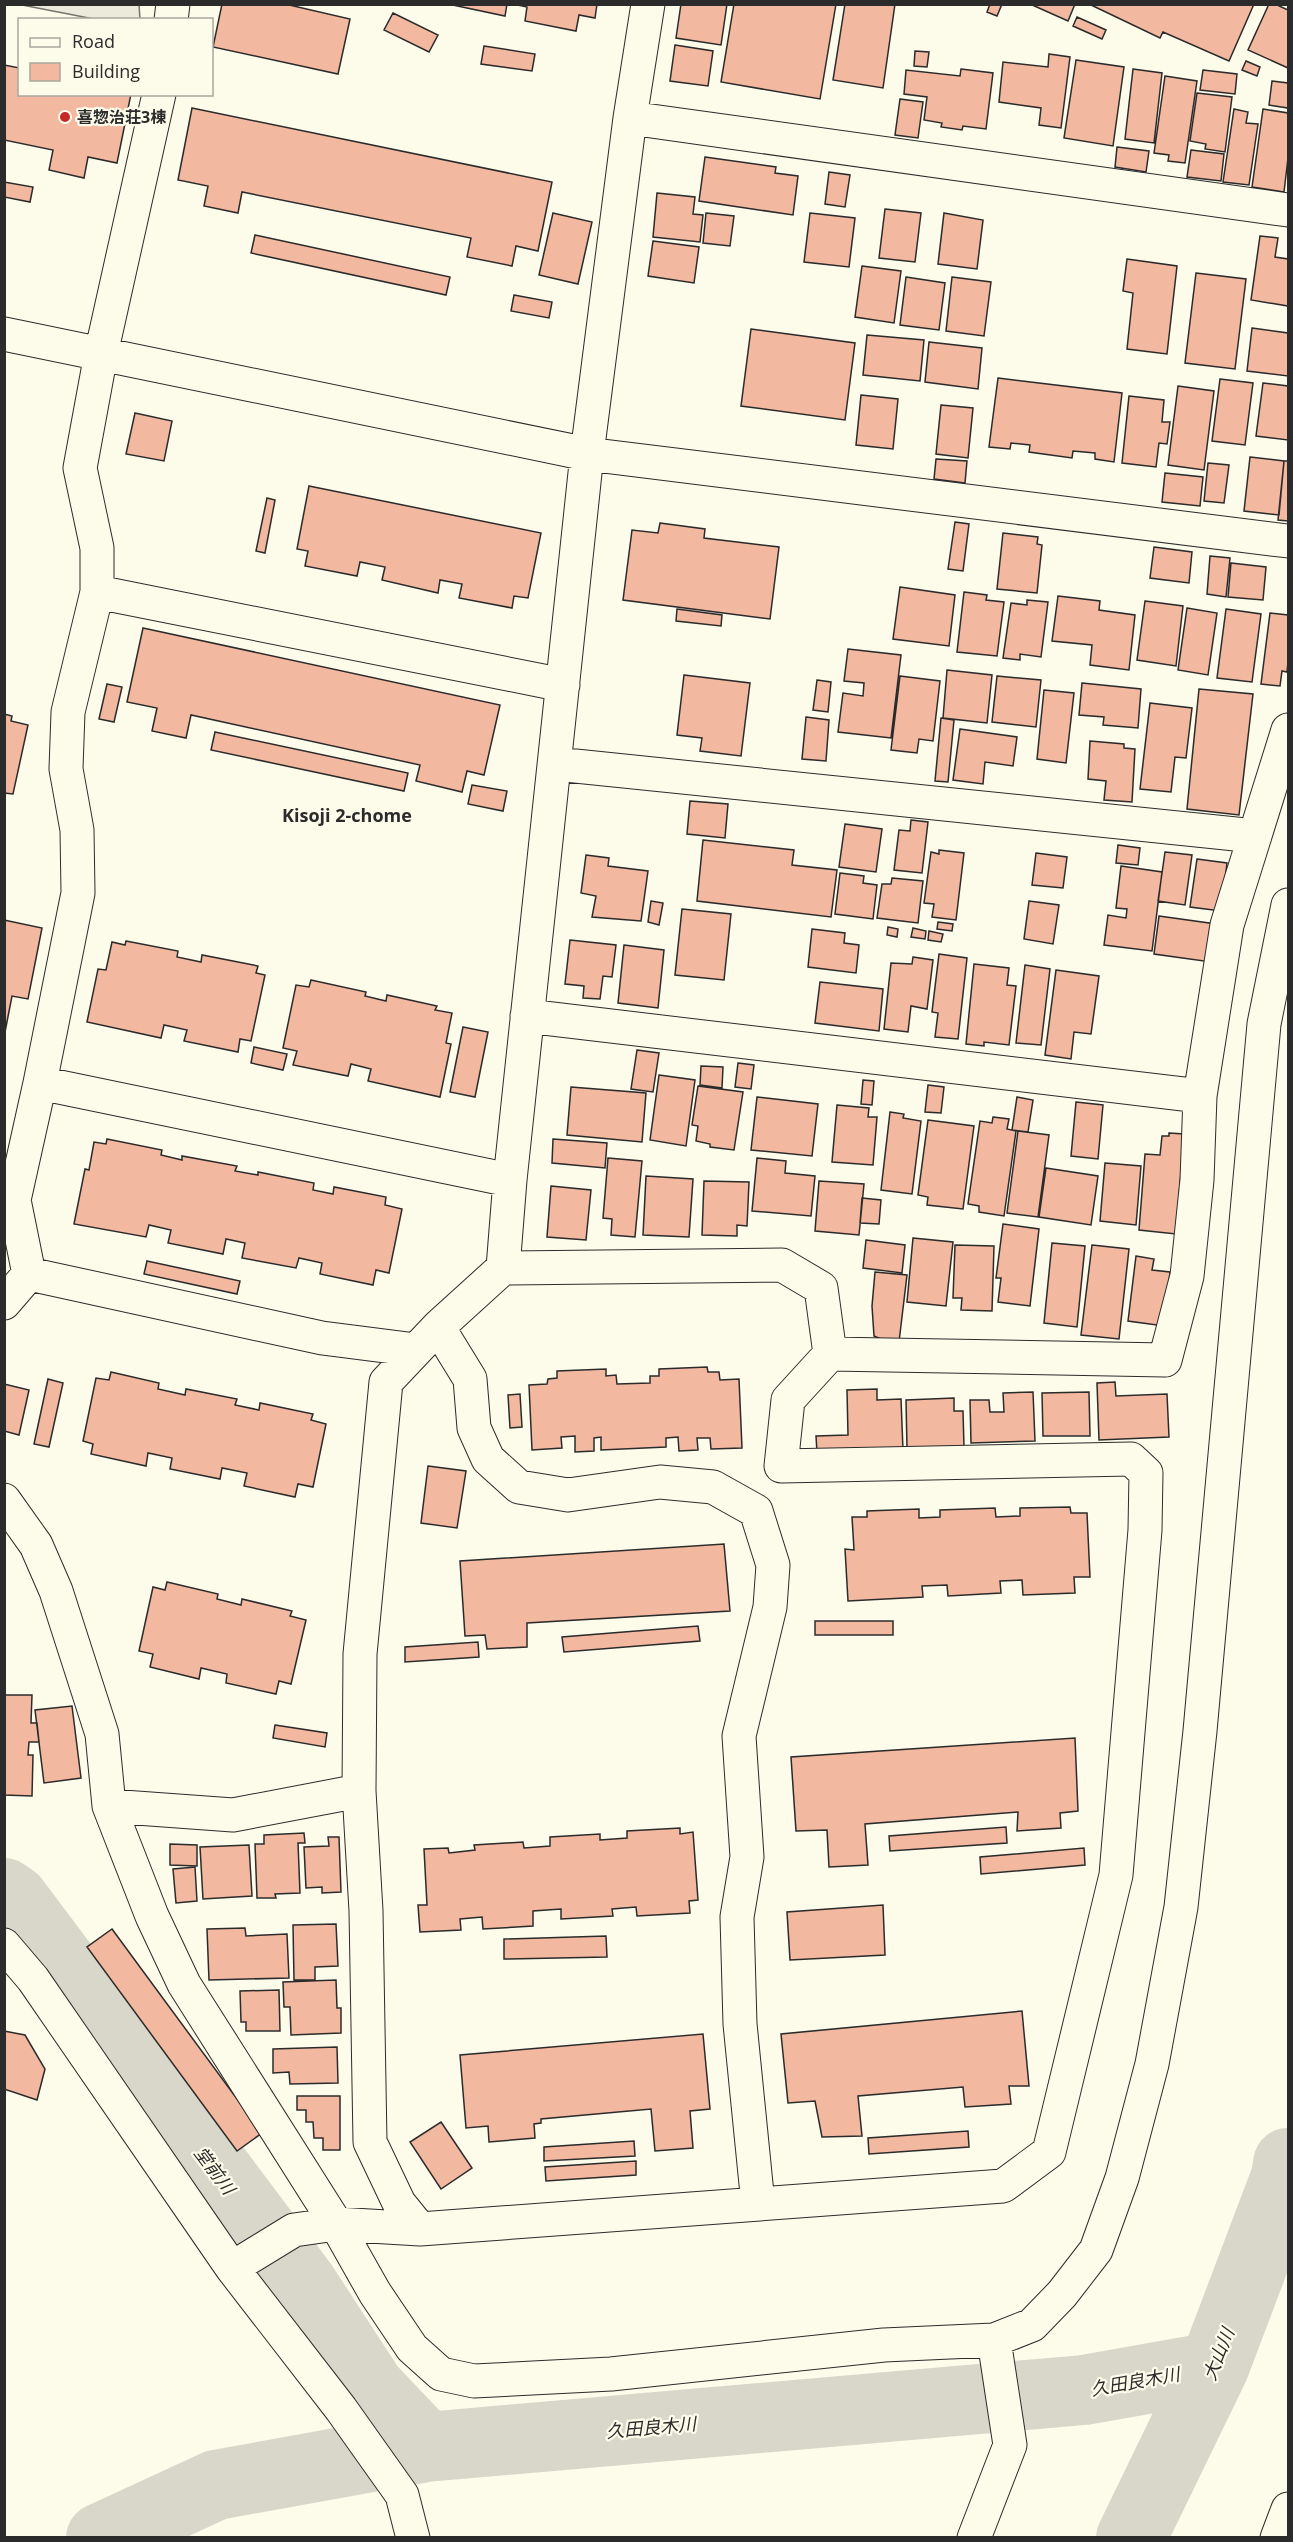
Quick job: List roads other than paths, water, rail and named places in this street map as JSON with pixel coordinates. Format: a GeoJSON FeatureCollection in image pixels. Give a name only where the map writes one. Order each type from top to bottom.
{"type":"FeatureCollection","features":[{"type":"Feature","properties":{"kind":"street"},"geometry":{"type":"LineString","coordinates":[[503,1268],[510,1180],[556,764],[587,454],[630,118],[648,4]]}},
{"type":"Feature","properties":{"kind":"street"},"geometry":{"type":"LineString","coordinates":[[29,1274],[14,1200],[78,893],[77,830],[66,769],[69,712],[97,592],[97,548],[80,468],[101,354],[159,96]]}},
{"type":"Feature","properties":{"kind":"street"},"geometry":{"type":"LineString","coordinates":[[630,118],[1288,210]]}},
{"type":"Feature","properties":{"kind":"street"},"geometry":{"type":"LineString","coordinates":[[4,334],[587,454],[1288,541]]}},
{"type":"Feature","properties":{"kind":"street"},"geometry":{"type":"LineString","coordinates":[[97,592],[563,685]]}},
{"type":"Feature","properties":{"kind":"street"},"geometry":{"type":"LineString","coordinates":[[233,2267],[294,2230],[336,2224],[420,2229],[1003,2186],[1049,2152],[1116,1875],[1145,1530],[1146,1473],[1131,1459],[781,1466],[788,1400],[830,1354],[1165,1360],[1187,1276],[1197,1180],[1200,1095],[1227,925],[1288,730]]}},
{"type":"Feature","properties":{"kind":"street"},"geometry":{"type":"LineString","coordinates":[[556,764],[1255,836]]}},
{"type":"Feature","properties":{"kind":"street"},"geometry":{"type":"LineString","coordinates":[[5,1503],[36,1545],[56,1591],[102,1734],[109,1806],[152,1916],[184,1984],[336,2224],[375,2293],[412,2348],[441,2374],[474,2381],[610,2374],[884,2345],[994,2340],[1032,2325],[1062,2294],[1096,2250],[1122,2178],[1152,2064],[1181,1907],[1200,1731],[1264,1024],[1288,905]]}},
{"type":"Feature","properties":{"kind":"street"},"geometry":{"type":"LineString","coordinates":[[528,1016],[1200,1095]]}},
{"type":"Feature","properties":{"kind":"street"},"geometry":{"type":"LineString","coordinates":[[40,1083],[510,1180]]}},
{"type":"Feature","properties":{"kind":"street"},"geometry":{"type":"LineString","coordinates":[[420,2229],[399,2202],[370,2142],[366,1911],[359,1791],[360,1654],[386,1382],[427,1338],[503,1268],[782,1265],[821,1288],[830,1354]]}},
{"type":"Feature","properties":{"kind":"street"},"geometry":{"type":"LineString","coordinates":[[4,1303],[29,1274]]}},
{"type":"Feature","properties":{"kind":"street"},"geometry":{"type":"LineString","coordinates":[[29,1274],[322,1338],[427,1338],[470,1379],[474,1428],[488,1459],[519,1487],[568,1495],[660,1482],[713,1487],[756,1510],[773,1565],[770,1607],[739,1736],[747,1857],[737,1917],[740,2024],[758,2204]]}},
{"type":"Feature","properties":{"kind":"street"},"geometry":{"type":"LineString","coordinates":[[109,1806],[233,1815],[359,1791]]}},
{"type":"Feature","properties":{"kind":"street"},"geometry":{"type":"LineString","coordinates":[[4,1945],[33,1979],[233,2267],[402,2495],[413,2538]]}},
{"type":"Feature","properties":{"kind":"street"},"geometry":{"type":"LineString","coordinates":[[976,2534],[1010,2445],[994,2340]]}},
{"type":"Feature","properties":{"kind":"street"},"geometry":{"type":"LineString","coordinates":[[1277,2538],[1288,2509]]}},
{"type":"Feature","properties":{"kind":"waterway","name":"堂前川"},"geometry":{"type":"LineString","coordinates":[[4,1893],[14,1900],[303,2285],[370,2388],[426,2447]]}},
{"type":"Feature","properties":{"kind":"waterway","name":"大山川"},"geometry":{"type":"LineString","coordinates":[[1131,2538],[1214,2367],[1286,2177],[1288,2163]]}},
{"type":"Feature","properties":{"kind":"waterway","name":"久田良木川"},"geometry":{"type":"LineString","coordinates":[[101,2538],[216,2485],[426,2447],[1084,2390],[1214,2367]]}},
{"type":"Feature","properties":{"kind":"place","name":"喜惣治荘3棟"},"geometry":{"type":"Point","coordinates":[65,117]}},
{"type":"Feature","properties":{"kind":"district","name":"Kisoji 2-chome"},"geometry":{"type":"Point","coordinates":[347,815]}}]}
